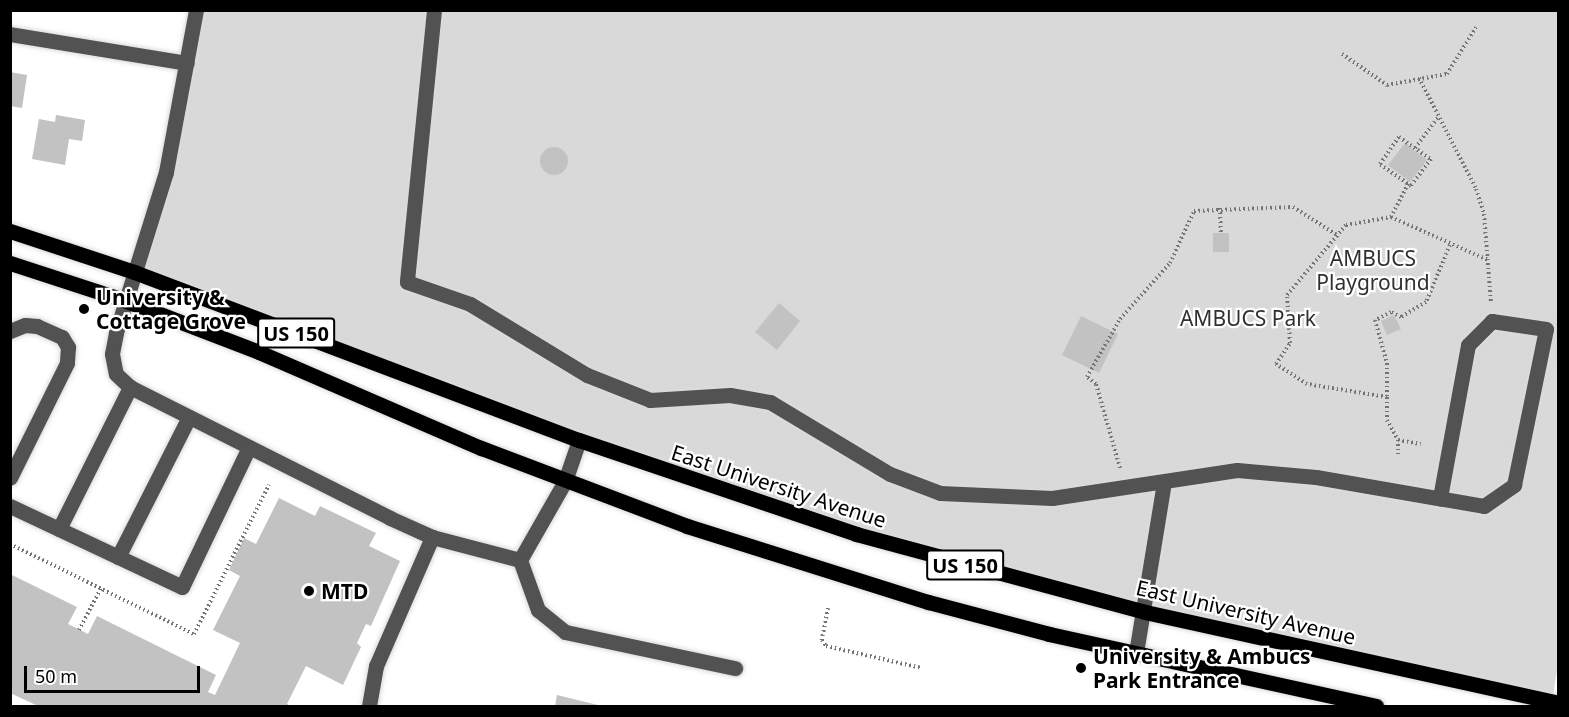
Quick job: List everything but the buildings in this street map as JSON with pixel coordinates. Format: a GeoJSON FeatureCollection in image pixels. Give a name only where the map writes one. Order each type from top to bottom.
{"type":"FeatureCollection","features":[{"type":"Feature","properties":{"kind":"main road","name":"East University Avenue"},"geometry":{"type":"LineString","coordinates":[[10,231],[134,273],[579,440],[856,534],[1145,612],[1558,703]]}},
{"type":"Feature","properties":{"kind":"main road","name":"US 150"},"geometry":{"type":"LineString","coordinates":[[10,262],[126,301],[565,481],[832,573],[1038,631],[1376,706]]}},
{"type":"Feature","properties":{"kind":"street"},"geometry":{"type":"LineString","coordinates":[[196,10],[166,172],[134,273],[112,354],[116,374],[130,387],[432,537],[520,561]]}},
{"type":"Feature","properties":{"kind":"street"},"geometry":{"type":"LineString","coordinates":[[434,10],[406,282],[470,304],[587,375],[650,400],[730,395],[770,402],[891,474],[940,493],[1052,498],[1126,489],[1237,470],[1316,477],[1484,506],[1514,485],[1546,329],[1492,321],[1468,345],[1440,498]]}},
{"type":"Feature","properties":{"kind":"street"},"geometry":{"type":"LineString","coordinates":[[10,34],[187,63]]}},
{"type":"Feature","properties":{"kind":"street"},"geometry":{"type":"LineString","coordinates":[[10,331],[25,325],[37,327],[62,337],[68,347],[67,363],[10,478]]}},
{"type":"Feature","properties":{"kind":"street"},"geometry":{"type":"LineString","coordinates":[[59,529],[130,387]]}},
{"type":"Feature","properties":{"kind":"street"},"geometry":{"type":"LineString","coordinates":[[118,557],[189,417]]}},
{"type":"Feature","properties":{"kind":"street"},"geometry":{"type":"LineString","coordinates":[[579,440],[565,481],[520,561],[538,610],[565,632],[735,668]]}},
{"type":"Feature","properties":{"kind":"street"},"geometry":{"type":"LineString","coordinates":[[10,506],[182,587],[249,447]]}},
{"type":"Feature","properties":{"kind":"street"},"geometry":{"type":"LineString","coordinates":[[1136,653],[1145,612],[1164,482]]}},
{"type":"Feature","properties":{"kind":"street"},"geometry":{"type":"LineString","coordinates":[[369,706],[376,666],[432,537]]}},
{"type":"Feature","properties":{"kind":"path"},"geometry":{"type":"LineString","coordinates":[[1342,54],[1387,85],[1447,74],[1476,27]]}},
{"type":"Feature","properties":{"kind":"path"},"geometry":{"type":"LineString","coordinates":[[1419,78],[1476,189],[1489,241],[1492,321]]}},
{"type":"Feature","properties":{"kind":"path"},"geometry":{"type":"LineString","coordinates":[[1415,148],[1438,117]]}},
{"type":"Feature","properties":{"kind":"path"},"geometry":{"type":"LineString","coordinates":[[1399,137],[1415,148],[1431,159],[1412,186],[1380,164],[1399,137]]}},
{"type":"Feature","properties":{"kind":"path"},"geometry":{"type":"LineString","coordinates":[[1391,217],[1408,183]]}},
{"type":"Feature","properties":{"kind":"path"},"geometry":{"type":"LineString","coordinates":[[1126,489],[1096,384],[1087,377],[1120,319],[1170,263],[1194,211],[1220,208],[1293,207],[1337,235]]}},
{"type":"Feature","properties":{"kind":"path"},"geometry":{"type":"LineString","coordinates":[[1220,208],[1221,233]]}},
{"type":"Feature","properties":{"kind":"path"},"geometry":{"type":"LineString","coordinates":[[1387,397],[1307,384],[1276,364],[1290,342],[1287,295],[1346,225],[1391,217],[1488,260]]}},
{"type":"Feature","properties":{"kind":"path"},"geometry":{"type":"LineString","coordinates":[[1398,454],[1398,440],[1387,420],[1387,363],[1375,320],[1391,312],[1401,317],[1426,302],[1450,245]]}},
{"type":"Feature","properties":{"kind":"path"},"geometry":{"type":"LineString","coordinates":[[1398,440],[1420,444]]}},
{"type":"Feature","properties":{"kind":"path"},"geometry":{"type":"LineString","coordinates":[[80,630],[101,588]]}},
{"type":"Feature","properties":{"kind":"path"},"geometry":{"type":"LineString","coordinates":[[828,608],[822,640],[826,646],[921,668]]}},
{"type":"Feature","properties":{"kind":"green space","name":"AMBUCS Park"},"geometry":{"type":"Polygon","coordinates":[[[196,11],[1558,11],[1558,664],[1552,702],[1145,612],[856,534],[134,272],[166,172],[196,11]]]}},
{"type":"Feature","properties":{"kind":"place","name":"University & Cottage Grove"},"geometry":{"type":"Point","coordinates":[84,309]}},
{"type":"Feature","properties":{"kind":"place","name":"MTD"},"geometry":{"type":"Point","coordinates":[309,591]}},
{"type":"Feature","properties":{"kind":"place","name":"University & Ambucs Park Entrance"},"geometry":{"type":"Point","coordinates":[1081,668]}},
{"type":"Feature","properties":{"kind":"park label","name":"AMBUCS Playground"},"geometry":{"type":"Point","coordinates":[1373,270]}}]}
